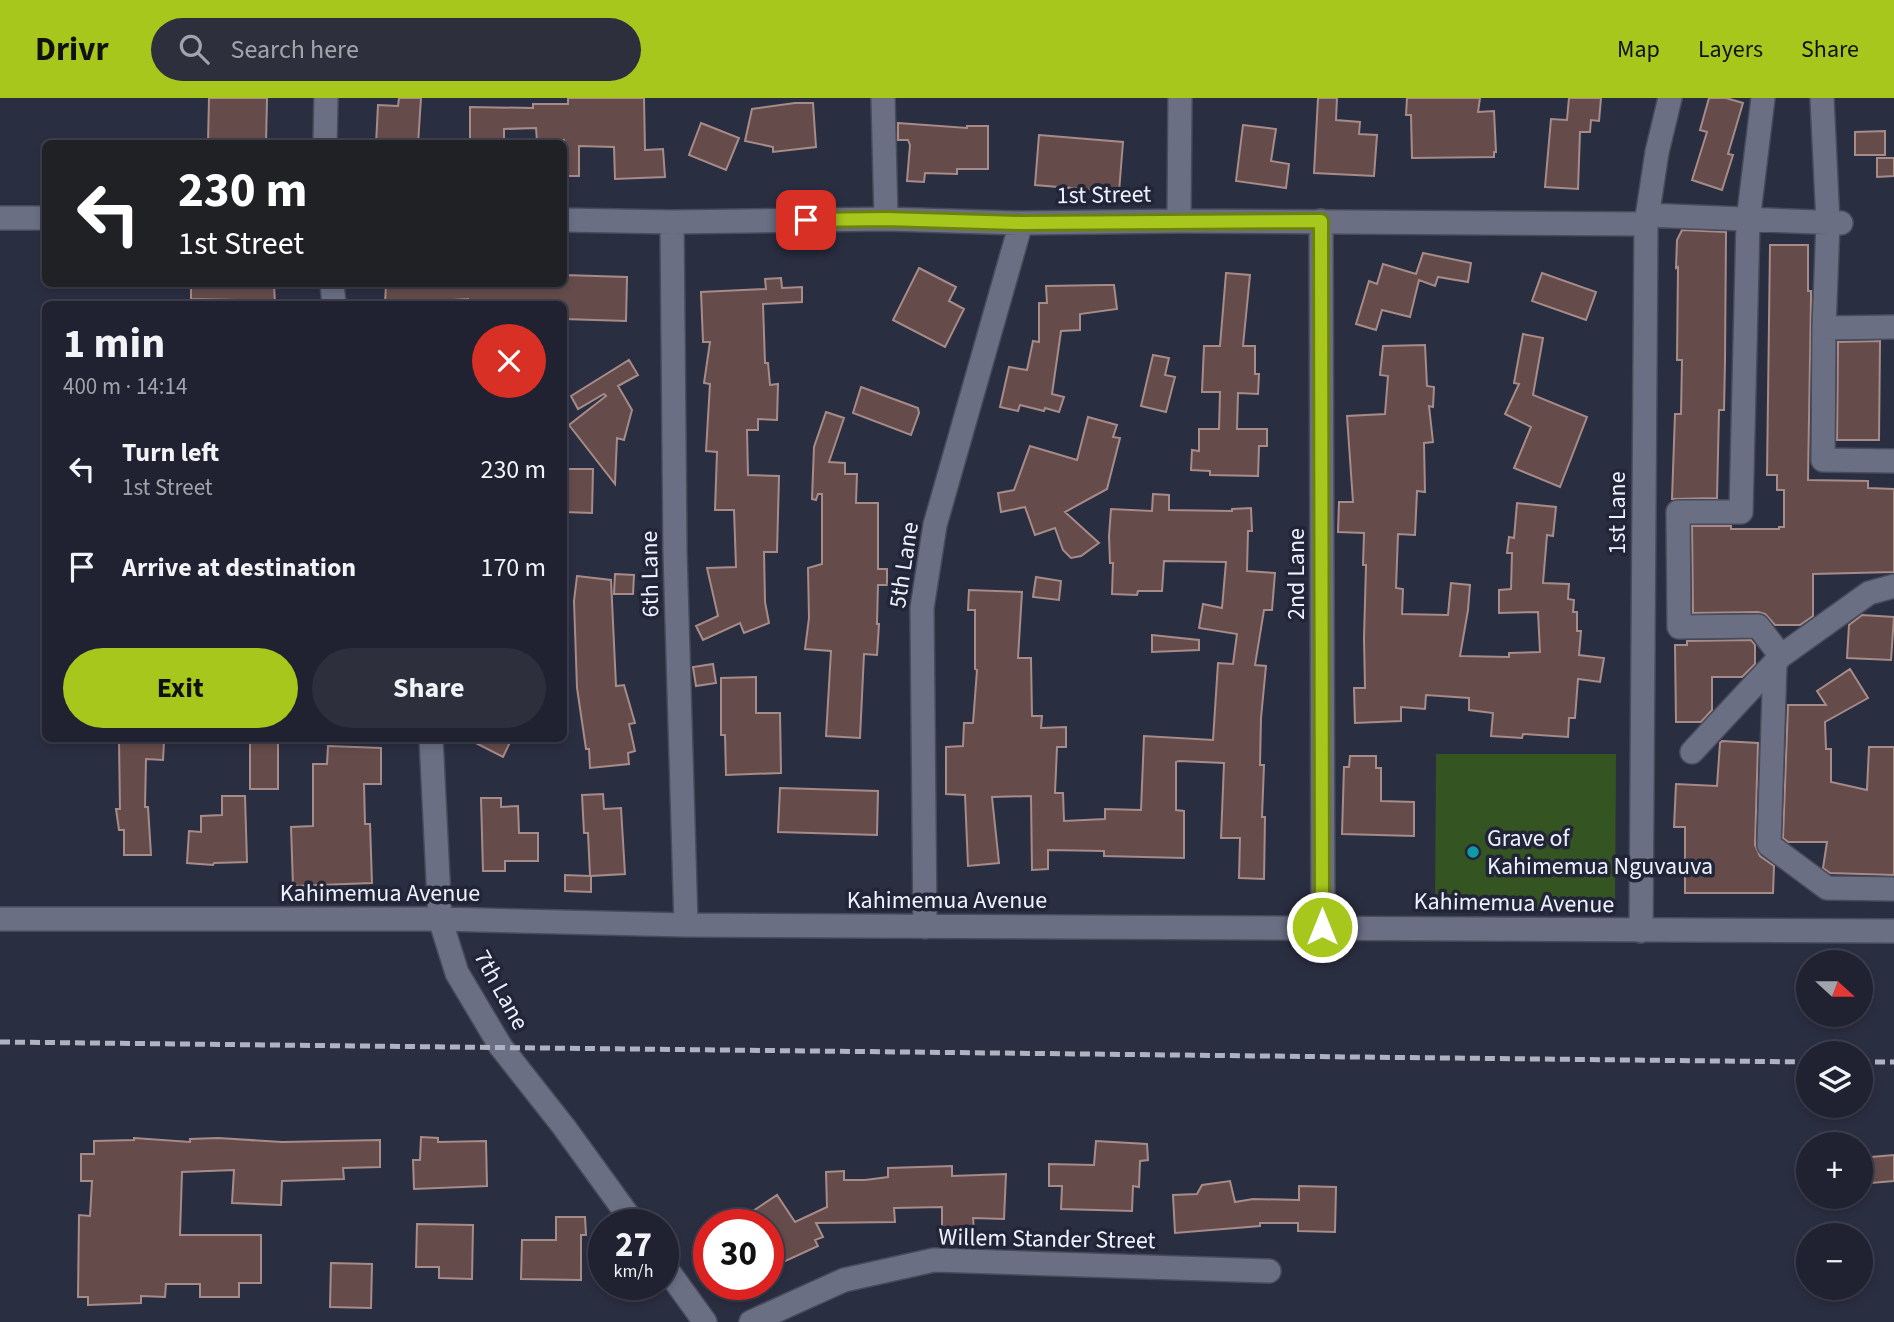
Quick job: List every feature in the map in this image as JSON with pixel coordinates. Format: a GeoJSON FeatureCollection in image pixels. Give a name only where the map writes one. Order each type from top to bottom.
{"type":"FeatureCollection","features":[{"type":"Feature","properties":{"kind":"street"},"geometry":{"type":"LineString","coordinates":[[325,140],[326,98]]}},
{"type":"Feature","properties":{"kind":"street"},"geometry":{"type":"LineString","coordinates":[[883,98],[886,219]]}},
{"type":"Feature","properties":{"kind":"street"},"geometry":{"type":"LineString","coordinates":[[1179,221],[1180,98]]}},
{"type":"Feature","properties":{"kind":"street"},"geometry":{"type":"LineString","coordinates":[[1654,98],[1657,152]]}},
{"type":"Feature","properties":{"kind":"street","name":"1st Lane"},"geometry":{"type":"LineString","coordinates":[[1640,931],[1646,219],[1657,152],[1670,98]]}},
{"type":"Feature","properties":{"kind":"street"},"geometry":{"type":"LineString","coordinates":[[1763,98],[1748,221],[1741,512],[1678,512],[1679,627],[1758,626],[1778,659],[1769,845],[1827,888],[1894,889]]}},
{"type":"Feature","properties":{"kind":"street"},"geometry":{"type":"LineString","coordinates":[[1822,98],[1835,223],[1824,328],[1823,460],[1894,461]]}},
{"type":"Feature","properties":{"kind":"street"},"geometry":{"type":"LineString","coordinates":[[0,218],[42,218]]}},
{"type":"Feature","properties":{"kind":"street","name":"1st Street"},"geometry":{"type":"LineString","coordinates":[[567,220],[672,222],[886,219],[1021,223],[1646,219],[1835,223]]}},
{"type":"Feature","properties":{"kind":"street","name":"2nd Lane"},"geometry":{"type":"LineString","coordinates":[[1321,221],[1322,927]]}},
{"type":"Feature","properties":{"kind":"street","name":"6th Lane"},"geometry":{"type":"LineString","coordinates":[[672,222],[675,552],[686,925]]}},
{"type":"Feature","properties":{"kind":"street","name":"5th Lane"},"geometry":{"type":"LineString","coordinates":[[925,927],[922,608],[935,525],[1021,223]]}},
{"type":"Feature","properties":{"kind":"street"},"geometry":{"type":"LineString","coordinates":[[1824,328],[1894,327]]}},
{"type":"Feature","properties":{"kind":"street"},"geometry":{"type":"LineString","coordinates":[[1692,752],[1778,659],[1869,593],[1894,586]]}},
{"type":"Feature","properties":{"kind":"street","name":"7th Lane"},"geometry":{"type":"LineString","coordinates":[[431,742],[440,919],[457,973],[501,1047],[623,1209]]}},
{"type":"Feature","properties":{"kind":"street","name":"Kahimemua Avenue"},"geometry":{"type":"LineString","coordinates":[[0,919],[440,919],[686,925],[1894,932]]}},
{"type":"Feature","properties":{"kind":"street","name":"Willem Stander Street"},"geometry":{"type":"LineString","coordinates":[[751,1322],[844,1280],[934,1260],[1269,1271]]}},
{"type":"Feature","properties":{"kind":"street"},"geometry":{"type":"LineString","coordinates":[[679,1286],[705,1322]]}},
{"type":"Feature","properties":{"kind":"green space"},"geometry":{"type":"Polygon","coordinates":[[[1436,754],[1616,754],[1615,909],[1435,910],[1436,754]]]}},
{"type":"Feature","properties":{"kind":"building"},"geometry":{"type":"Polygon","coordinates":[[[209,98],[267,98],[266,140],[208,140],[209,98]]]}},
{"type":"Feature","properties":{"kind":"building"},"geometry":{"type":"Polygon","coordinates":[[[399,98],[421,98],[418,140],[376,140],[378,105],[398,106],[399,98]]]}},
{"type":"Feature","properties":{"kind":"building"},"geometry":{"type":"Polygon","coordinates":[[[568,98],[644,98],[645,150],[663,149],[665,177],[615,179],[614,147],[579,146],[579,176],[567,176],[567,140],[537,140],[536,128],[504,129],[504,140],[470,140],[470,107],[533,108],[533,104],[568,104],[568,98]]]}},
{"type":"Feature","properties":{"kind":"building"},"geometry":{"type":"Polygon","coordinates":[[[1318,98],[1337,98],[1336,120],[1360,122],[1359,134],[1377,135],[1374,176],[1314,173],[1318,98]]]}},
{"type":"Feature","properties":{"kind":"building"},"geometry":{"type":"Polygon","coordinates":[[[1407,98],[1480,98],[1478,112],[1494,111],[1494,157],[1412,158],[1411,115],[1406,115],[1407,98]]]}},
{"type":"Feature","properties":{"kind":"building"},"geometry":{"type":"Polygon","coordinates":[[[1569,98],[1601,98],[1599,121],[1591,120],[1590,132],[1580,132],[1578,189],[1545,187],[1551,119],[1567,120],[1569,98]]]}},
{"type":"Feature","properties":{"kind":"building"},"geometry":{"type":"Polygon","coordinates":[[[1709,98],[1726,98],[1743,103],[1728,154],[1733,155],[1722,190],[1692,180],[1707,132],[1700,130],[1709,98]]]}},
{"type":"Feature","properties":{"kind":"building"},"geometry":{"type":"Polygon","coordinates":[[[813,103],[816,147],[773,152],[773,147],[745,141],[752,109],[813,103]]]}},
{"type":"Feature","properties":{"kind":"building"},"geometry":{"type":"Polygon","coordinates":[[[701,123],[739,138],[726,170],[689,155],[701,123]]]}},
{"type":"Feature","properties":{"kind":"building"},"geometry":{"type":"Polygon","coordinates":[[[898,123],[967,128],[988,126],[988,169],[957,169],[957,174],[925,173],[924,182],[907,181],[910,145],[908,140],[898,140],[898,123]]]}},
{"type":"Feature","properties":{"kind":"building"},"geometry":{"type":"Polygon","coordinates":[[[1243,125],[1276,129],[1271,161],[1289,164],[1286,188],[1236,181],[1243,125]]]}},
{"type":"Feature","properties":{"kind":"building"},"geometry":{"type":"Polygon","coordinates":[[[1885,131],[1885,155],[1855,155],[1855,132],[1885,131]]]}},
{"type":"Feature","properties":{"kind":"building"},"geometry":{"type":"Polygon","coordinates":[[[1039,135],[1123,142],[1119,192],[1035,185],[1039,135]]]}},
{"type":"Feature","properties":{"kind":"building"},"geometry":{"type":"Polygon","coordinates":[[[1877,158],[1894,158],[1894,176],[1877,177],[1877,158]]]}},
{"type":"Feature","properties":{"kind":"building"},"geometry":{"type":"Polygon","coordinates":[[[1682,230],[1726,232],[1724,410],[1719,410],[1717,498],[1672,499],[1675,414],[1681,414],[1682,360],[1677,360],[1678,267],[1676,268],[1677,240],[1682,230]]]}},
{"type":"Feature","properties":{"kind":"building"},"geometry":{"type":"Polygon","coordinates":[[[1770,245],[1808,245],[1808,291],[1811,291],[1811,299],[1808,480],[1868,481],[1868,488],[1894,489],[1894,572],[1813,574],[1813,616],[1800,625],[1775,625],[1765,614],[1758,612],[1693,613],[1692,526],[1731,526],[1731,529],[1784,527],[1784,490],[1777,490],[1777,475],[1767,475],[1770,245]]]}},
{"type":"Feature","properties":{"kind":"building"},"geometry":{"type":"Polygon","coordinates":[[[1423,253],[1471,263],[1468,282],[1438,277],[1435,286],[1419,280],[1410,317],[1382,310],[1376,330],[1356,324],[1369,281],[1377,284],[1383,264],[1416,274],[1423,253]]]}},
{"type":"Feature","properties":{"kind":"building"},"geometry":{"type":"Polygon","coordinates":[[[919,268],[956,287],[949,301],[964,309],[945,347],[893,320],[919,268]]]}},
{"type":"Feature","properties":{"kind":"building"},"geometry":{"type":"Polygon","coordinates":[[[1226,273],[1250,275],[1243,346],[1255,346],[1255,374],[1259,374],[1258,394],[1238,393],[1237,429],[1267,429],[1267,446],[1259,446],[1258,476],[1210,475],[1210,471],[1191,470],[1192,450],[1199,451],[1199,429],[1219,429],[1220,392],[1202,392],[1204,346],[1220,346],[1226,273]]]}},
{"type":"Feature","properties":{"kind":"building"},"geometry":{"type":"Polygon","coordinates":[[[1542,273],[1596,292],[1586,320],[1532,301],[1542,273]]]}},
{"type":"Feature","properties":{"kind":"building"},"geometry":{"type":"Polygon","coordinates":[[[567,275],[627,277],[626,321],[567,319],[567,301],[385,301],[386,287],[567,287],[567,275]]]}},
{"type":"Feature","properties":{"kind":"building"},"geometry":{"type":"Polygon","coordinates":[[[781,278],[782,288],[802,287],[802,302],[763,304],[765,363],[768,363],[770,385],[778,384],[777,420],[758,419],[758,430],[747,430],[748,475],[779,476],[777,552],[764,552],[765,602],[769,623],[744,633],[740,623],[703,640],[696,626],[718,616],[707,568],[736,567],[734,510],[715,510],[717,452],[706,451],[710,384],[704,383],[710,342],[703,342],[701,292],[766,289],[765,279],[781,278]]]}},
{"type":"Feature","properties":{"kind":"building"},"geometry":{"type":"Polygon","coordinates":[[[1114,285],[1117,309],[1080,314],[1080,330],[1061,331],[1052,394],[1064,397],[1059,412],[1020,405],[1018,411],[1000,407],[1009,367],[1027,370],[1033,341],[1039,342],[1039,303],[1047,303],[1046,286],[1114,285]]]}},
{"type":"Feature","properties":{"kind":"building"},"geometry":{"type":"Polygon","coordinates":[[[191,287],[274,287],[275,301],[191,299],[191,287]]]}},
{"type":"Feature","properties":{"kind":"building"},"geometry":{"type":"Polygon","coordinates":[[[1523,334],[1543,338],[1533,395],[1587,417],[1560,487],[1514,468],[1531,427],[1505,414],[1519,384],[1514,383],[1523,334]]]}},
{"type":"Feature","properties":{"kind":"building"},"geometry":{"type":"Polygon","coordinates":[[[1880,341],[1879,440],[1837,440],[1838,342],[1880,341]]]}},
{"type":"Feature","properties":{"kind":"building"},"geometry":{"type":"Polygon","coordinates":[[[1425,345],[1427,386],[1434,387],[1433,407],[1429,406],[1433,442],[1424,443],[1425,492],[1417,491],[1415,535],[1398,534],[1396,588],[1403,589],[1402,614],[1448,615],[1451,583],[1470,585],[1460,656],[1509,657],[1509,653],[1540,652],[1538,612],[1499,613],[1499,590],[1511,589],[1512,553],[1507,553],[1509,537],[1514,538],[1517,503],[1556,507],[1553,536],[1547,535],[1543,583],[1569,584],[1568,599],[1574,600],[1573,612],[1577,612],[1577,631],[1581,631],[1579,655],[1604,658],[1600,682],[1578,679],[1575,718],[1569,718],[1568,737],[1523,734],[1522,738],[1491,736],[1493,713],[1469,710],[1469,698],[1426,695],[1425,709],[1401,707],[1401,721],[1355,723],[1354,688],[1365,688],[1366,565],[1363,565],[1364,533],[1338,532],[1339,502],[1353,502],[1347,416],[1385,414],[1388,376],[1380,375],[1383,346],[1425,345]]]}},
{"type":"Feature","properties":{"kind":"building"},"geometry":{"type":"Polygon","coordinates":[[[1153,355],[1169,358],[1165,375],[1175,377],[1166,412],[1141,406],[1153,355]]]}},
{"type":"Feature","properties":{"kind":"building"},"geometry":{"type":"Polygon","coordinates":[[[629,360],[638,375],[618,386],[632,410],[624,440],[617,438],[615,484],[569,425],[606,396],[604,394],[578,409],[571,396],[629,360]]]}},
{"type":"Feature","properties":{"kind":"building"},"geometry":{"type":"Polygon","coordinates":[[[861,387],[918,408],[919,413],[911,435],[853,413],[861,387]]]}},
{"type":"Feature","properties":{"kind":"building"},"geometry":{"type":"Polygon","coordinates":[[[826,412],[844,418],[829,462],[845,463],[845,474],[857,474],[856,503],[878,503],[878,569],[887,569],[887,585],[878,585],[877,655],[864,654],[860,738],[826,736],[831,651],[805,649],[809,618],[808,568],[822,564],[822,494],[818,494],[816,500],[812,499],[814,447],[826,412]]]}},
{"type":"Feature","properties":{"kind":"building"},"geometry":{"type":"Polygon","coordinates":[[[1088,417],[1117,425],[1113,437],[1120,438],[1107,489],[1065,512],[1099,543],[1081,556],[1071,558],[1063,550],[1055,528],[1035,535],[1025,507],[1001,512],[998,493],[1014,490],[1030,446],[1077,460],[1088,417]]]}},
{"type":"Feature","properties":{"kind":"building"},"geometry":{"type":"Polygon","coordinates":[[[567,469],[593,469],[592,513],[567,512],[567,469]]]}},
{"type":"Feature","properties":{"kind":"building"},"geometry":{"type":"Polygon","coordinates":[[[1153,494],[1169,495],[1169,510],[1232,511],[1251,508],[1252,531],[1248,531],[1247,571],[1275,573],[1272,610],[1264,610],[1255,665],[1266,666],[1260,765],[1264,765],[1264,879],[1239,878],[1240,838],[1221,838],[1224,763],[1179,761],[1176,762],[1176,810],[1184,811],[1184,858],[1104,856],[1104,851],[1048,850],[1048,869],[1032,870],[1031,796],[992,797],[999,863],[968,866],[965,795],[946,794],[946,747],[963,746],[964,723],[973,723],[977,670],[975,610],[968,610],[969,590],[1022,592],[1018,658],[1031,658],[1032,716],[1042,716],[1041,728],[1066,727],[1066,747],[1057,747],[1055,793],[1063,793],[1064,821],[1105,819],[1105,809],[1141,810],[1144,736],[1213,740],[1218,663],[1233,664],[1237,634],[1199,628],[1203,604],[1222,608],[1226,562],[1164,561],[1162,591],[1138,591],[1137,595],[1112,594],[1113,563],[1110,563],[1109,536],[1111,509],[1152,511],[1153,494]]]}},
{"type":"Feature","properties":{"kind":"building"},"geometry":{"type":"Polygon","coordinates":[[[615,574],[634,575],[633,594],[614,594],[615,574]]]}},
{"type":"Feature","properties":{"kind":"building"},"geometry":{"type":"Polygon","coordinates":[[[577,576],[611,580],[616,686],[624,685],[635,723],[629,724],[635,751],[628,753],[629,764],[590,768],[577,688],[574,601],[577,576]]]}},
{"type":"Feature","properties":{"kind":"building"},"geometry":{"type":"Polygon","coordinates":[[[1036,577],[1061,581],[1059,600],[1033,597],[1036,577]]]}},
{"type":"Feature","properties":{"kind":"building"},"geometry":{"type":"Polygon","coordinates":[[[1862,615],[1894,617],[1891,660],[1847,658],[1849,625],[1862,615]]]}},
{"type":"Feature","properties":{"kind":"building"},"geometry":{"type":"Polygon","coordinates":[[[1152,635],[1199,640],[1199,650],[1152,652],[1152,635]]]}},
{"type":"Feature","properties":{"kind":"building"},"geometry":{"type":"Polygon","coordinates":[[[1751,640],[1755,645],[1755,664],[1742,677],[1712,677],[1712,710],[1701,722],[1676,722],[1675,645],[1687,645],[1687,641],[1751,640]]]}},
{"type":"Feature","properties":{"kind":"building"},"geometry":{"type":"Polygon","coordinates":[[[713,664],[716,683],[696,686],[693,667],[713,664]]]}},
{"type":"Feature","properties":{"kind":"building"},"geometry":{"type":"Polygon","coordinates":[[[1850,669],[1868,698],[1825,722],[1826,749],[1831,749],[1831,782],[1867,790],[1869,747],[1894,747],[1894,875],[1830,873],[1823,868],[1827,842],[1788,842],[1783,838],[1788,705],[1826,705],[1817,691],[1850,669]]]}},
{"type":"Feature","properties":{"kind":"building"},"geometry":{"type":"Polygon","coordinates":[[[756,677],[756,713],[780,713],[781,773],[726,775],[725,735],[721,735],[721,678],[756,677]]]}},
{"type":"Feature","properties":{"kind":"building"},"geometry":{"type":"Polygon","coordinates":[[[1722,741],[1758,743],[1755,845],[1760,856],[1774,866],[1773,893],[1685,893],[1685,827],[1674,827],[1676,784],[1717,786],[1722,741]]]}},
{"type":"Feature","properties":{"kind":"building"},"geometry":{"type":"Polygon","coordinates":[[[119,742],[164,742],[163,760],[146,759],[145,807],[148,807],[151,855],[124,855],[124,830],[119,830],[116,809],[120,809],[119,742]]]}},
{"type":"Feature","properties":{"kind":"building"},"geometry":{"type":"Polygon","coordinates":[[[250,742],[278,742],[278,789],[250,789],[250,742]]]}},
{"type":"Feature","properties":{"kind":"building"},"geometry":{"type":"Polygon","coordinates":[[[474,742],[510,742],[503,757],[474,742]]]}},
{"type":"Feature","properties":{"kind":"building"},"geometry":{"type":"Polygon","coordinates":[[[328,746],[381,748],[381,784],[364,784],[365,824],[370,824],[372,883],[293,886],[291,827],[313,826],[313,764],[327,764],[328,746]]]}},
{"type":"Feature","properties":{"kind":"building"},"geometry":{"type":"Polygon","coordinates":[[[1350,756],[1376,756],[1376,768],[1381,768],[1381,801],[1414,802],[1414,836],[1342,834],[1344,767],[1349,767],[1350,756]]]}},
{"type":"Feature","properties":{"kind":"building"},"geometry":{"type":"Polygon","coordinates":[[[780,788],[878,791],[877,835],[778,832],[780,788]]]}},
{"type":"Feature","properties":{"kind":"building"},"geometry":{"type":"Polygon","coordinates":[[[603,794],[604,809],[621,808],[625,874],[591,876],[591,892],[565,891],[565,875],[590,876],[588,833],[584,833],[582,795],[603,794]]]}},
{"type":"Feature","properties":{"kind":"building"},"geometry":{"type":"Polygon","coordinates":[[[222,796],[245,796],[247,862],[213,865],[187,863],[189,831],[201,832],[201,816],[222,815],[222,796]]]}},
{"type":"Feature","properties":{"kind":"building"},"geometry":{"type":"Polygon","coordinates":[[[481,798],[501,798],[501,807],[518,806],[519,833],[538,833],[538,861],[505,861],[505,871],[483,871],[481,798]]]}},
{"type":"Feature","properties":{"kind":"building"},"geometry":{"type":"Polygon","coordinates":[[[421,1137],[438,1138],[438,1142],[486,1141],[487,1186],[414,1189],[413,1160],[420,1160],[421,1137]]]}},
{"type":"Feature","properties":{"kind":"building"},"geometry":{"type":"Polygon","coordinates":[[[134,1138],[190,1142],[190,1139],[218,1138],[282,1142],[380,1140],[380,1167],[343,1168],[344,1179],[282,1181],[281,1205],[232,1203],[234,1170],[182,1172],[180,1235],[261,1235],[261,1283],[239,1283],[239,1297],[200,1297],[200,1284],[166,1284],[165,1297],[141,1296],[141,1303],[88,1305],[88,1297],[78,1297],[79,1215],[90,1216],[92,1181],[81,1181],[81,1154],[94,1154],[94,1141],[134,1138]]]}},
{"type":"Feature","properties":{"kind":"building"},"geometry":{"type":"Polygon","coordinates":[[[1096,1141],[1147,1144],[1148,1160],[1140,1161],[1139,1187],[1133,1186],[1132,1211],[1061,1209],[1062,1186],[1049,1186],[1049,1164],[1094,1165],[1096,1141]]]}},
{"type":"Feature","properties":{"kind":"building"},"geometry":{"type":"Polygon","coordinates":[[[1894,1155],[1894,1181],[1873,1183],[1873,1157],[1894,1155]]]}},
{"type":"Feature","properties":{"kind":"building"},"geometry":{"type":"Polygon","coordinates":[[[952,1166],[952,1176],[1006,1174],[1004,1219],[973,1218],[974,1230],[942,1231],[942,1207],[894,1208],[895,1222],[816,1223],[823,1237],[815,1240],[818,1246],[784,1262],[784,1209],[756,1209],[777,1195],[795,1222],[827,1207],[826,1172],[844,1171],[844,1180],[865,1180],[888,1177],[888,1168],[952,1166]]]}},
{"type":"Feature","properties":{"kind":"building"},"geometry":{"type":"Polygon","coordinates":[[[1230,1181],[1235,1202],[1253,1199],[1299,1200],[1299,1186],[1336,1187],[1335,1232],[1298,1231],[1298,1223],[1260,1223],[1260,1226],[1175,1233],[1173,1195],[1197,1194],[1202,1185],[1230,1181]]]}},
{"type":"Feature","properties":{"kind":"building"},"geometry":{"type":"Polygon","coordinates":[[[556,1217],[585,1217],[586,1235],[581,1235],[581,1280],[521,1279],[522,1240],[556,1240],[556,1217]]]}},
{"type":"Feature","properties":{"kind":"building"},"geometry":{"type":"Polygon","coordinates":[[[417,1224],[473,1225],[472,1279],[439,1278],[439,1267],[416,1267],[417,1224]]]}},
{"type":"Feature","properties":{"kind":"building"},"geometry":{"type":"Polygon","coordinates":[[[331,1263],[372,1264],[371,1308],[330,1307],[331,1263]]]}},
{"type":"Feature","properties":{"kind":"railway"},"geometry":{"type":"LineString","coordinates":[[0,1042],[1796,1062]]}},
{"type":"Feature","properties":{"kind":"railway"},"geometry":{"type":"LineString","coordinates":[[1873,1062],[1894,1062]]}},
{"type":"Feature","properties":{"kind":"place","name":"Grave of Kahimemua Nguvauva"},"geometry":{"type":"Point","coordinates":[1473,852]}},
{"type":"Feature","properties":{"kind":"route"},"geometry":{"type":"LineString","coordinates":[[806,220],[886,219],[1021,223],[1321,221],[1322,927]]}}]}
